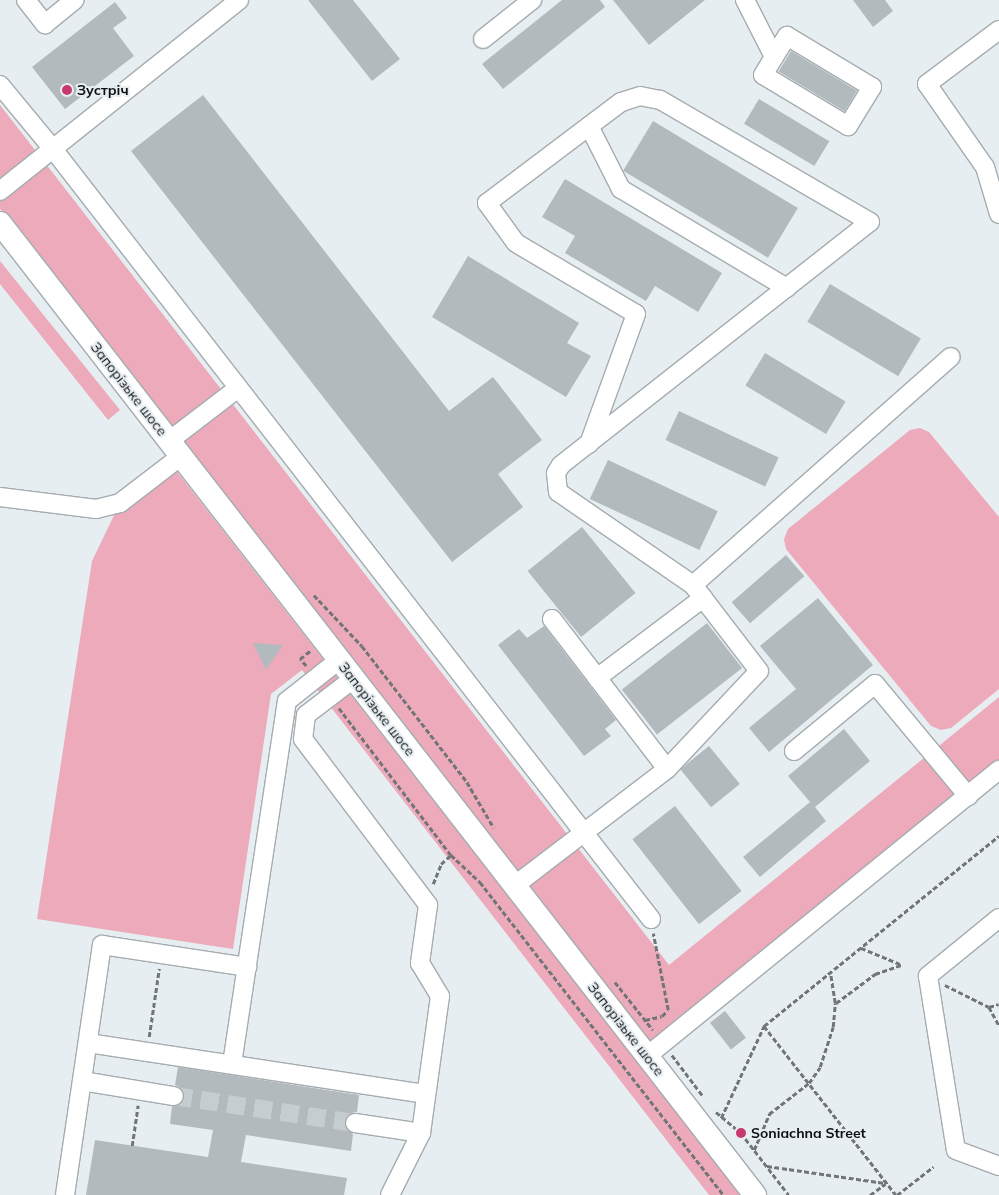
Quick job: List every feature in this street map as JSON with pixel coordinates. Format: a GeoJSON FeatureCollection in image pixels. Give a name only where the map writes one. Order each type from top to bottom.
{"type":"FeatureCollection","features":[{"type":"Feature","properties":{"kind":"main road","name":"Запорізьке шосе"},"geometry":{"type":"LineString","coordinates":[[0,223],[755,1195]]}},
{"type":"Feature","properties":{"kind":"street"},"geometry":{"type":"LineString","coordinates":[[26,0],[44,24],[75,0]]}},
{"type":"Feature","properties":{"kind":"street"},"geometry":{"type":"LineString","coordinates":[[0,191],[239,0]]}},
{"type":"Feature","properties":{"kind":"street"},"geometry":{"type":"LineString","coordinates":[[483,39],[532,0]]}},
{"type":"Feature","properties":{"kind":"street"},"geometry":{"type":"LineString","coordinates":[[745,0],[774,57]]}},
{"type":"Feature","properties":{"kind":"street"},"geometry":{"type":"LineString","coordinates":[[999,30],[927,84],[984,168],[999,214]]}},
{"type":"Feature","properties":{"kind":"street"},"geometry":{"type":"LineString","coordinates":[[787,36],[872,87],[848,126],[763,75],[774,57],[787,36]]}},
{"type":"Feature","properties":{"kind":"street"},"geometry":{"type":"LineString","coordinates":[[0,85],[53,149],[651,920]]}},
{"type":"Feature","properties":{"kind":"street"},"geometry":{"type":"LineString","coordinates":[[514,886],[667,769],[759,671],[698,591],[558,492],[556,473],[588,444],[870,222],[660,100],[640,96],[621,102],[488,203],[516,243],[636,314],[588,444]]}},
{"type":"Feature","properties":{"kind":"street"},"geometry":{"type":"LineString","coordinates":[[589,126],[621,189],[786,288]]}},
{"type":"Feature","properties":{"kind":"street"},"geometry":{"type":"LineString","coordinates":[[597,678],[698,591],[951,357]]}},
{"type":"Feature","properties":{"kind":"street"},"geometry":{"type":"LineString","coordinates":[[0,497],[96,509],[120,503],[238,388]]}},
{"type":"Feature","properties":{"kind":"street"},"geometry":{"type":"LineString","coordinates":[[552,619],[667,769]]}},
{"type":"Feature","properties":{"kind":"street"},"geometry":{"type":"LineString","coordinates":[[232,1064],[287,701],[339,660]]}},
{"type":"Feature","properties":{"kind":"street"},"geometry":{"type":"LineString","coordinates":[[353,678],[306,715],[303,740],[428,905],[420,963],[440,996],[421,1133],[390,1195]]}},
{"type":"Feature","properties":{"kind":"street"},"geometry":{"type":"LineString","coordinates":[[794,751],[875,684],[968,796]]}},
{"type":"Feature","properties":{"kind":"street"},"geometry":{"type":"LineString","coordinates":[[282,737],[303,740]]}},
{"type":"Feature","properties":{"kind":"street"},"geometry":{"type":"LineString","coordinates":[[647,1056],[999,770]]}},
{"type":"Feature","properties":{"kind":"street"},"geometry":{"type":"LineString","coordinates":[[999,918],[928,976],[956,1150],[999,1166]]}},
{"type":"Feature","properties":{"kind":"street"},"geometry":{"type":"LineString","coordinates":[[65,1195],[102,945],[247,967]]}},
{"type":"Feature","properties":{"kind":"street"},"geometry":{"type":"LineString","coordinates":[[88,1042],[426,1094]]}},
{"type":"Feature","properties":{"kind":"street"},"geometry":{"type":"LineString","coordinates":[[82,1081],[174,1096]]}},
{"type":"Feature","properties":{"kind":"street"},"geometry":{"type":"LineString","coordinates":[[355,1123],[421,1133]]}},
{"type":"Feature","properties":{"kind":"path"},"geometry":{"type":"LineString","coordinates":[[344,626],[467,782],[498,834]]}},
{"type":"Feature","properties":{"kind":"path"},"geometry":{"type":"LineString","coordinates":[[338,708],[452,855],[480,882],[724,1195]]}},
{"type":"Feature","properties":{"kind":"path"},"geometry":{"type":"LineString","coordinates":[[721,1118],[764,1026],[999,836]]}},
{"type":"Feature","properties":{"kind":"path"},"geometry":{"type":"LineString","coordinates":[[428,905],[435,875],[452,855]]}},
{"type":"Feature","properties":{"kind":"path"},"geometry":{"type":"LineString","coordinates":[[645,1020],[662,1016],[668,1010],[651,920]]}},
{"type":"Feature","properties":{"kind":"path"},"geometry":{"type":"LineString","coordinates":[[835,1003],[874,974],[901,965],[860,948]]}},
{"type":"Feature","properties":{"kind":"path"},"geometry":{"type":"LineString","coordinates":[[754,1150],[769,1114],[809,1083],[828,1049],[835,1003],[830,973]]}},
{"type":"Feature","properties":{"kind":"path"},"geometry":{"type":"LineString","coordinates":[[928,976],[989,1007],[999,1025]]}},
{"type":"Feature","properties":{"kind":"path"},"geometry":{"type":"LineString","coordinates":[[989,1007],[999,1004]]}},
{"type":"Feature","properties":{"kind":"path"},"geometry":{"type":"LineString","coordinates":[[764,1026],[896,1195],[933,1167]]}},
{"type":"Feature","properties":{"kind":"path"},"geometry":{"type":"LineString","coordinates":[[671,1054],[705,1098]]}},
{"type":"Feature","properties":{"kind":"path"},"geometry":{"type":"LineString","coordinates":[[711,1106],[721,1118],[741,1133],[789,1195]]}},
{"type":"Feature","properties":{"kind":"path"},"geometry":{"type":"LineString","coordinates":[[766,1166],[887,1183]]}},
{"type":"Feature","properties":{"kind":"path"},"geometry":{"type":"LineString","coordinates":[[870,1195],[887,1183]]}},
{"type":"Feature","properties":{"kind":"shaded area"},"geometry":{"type":"Polygon","coordinates":[[[0,105],[669,965],[999,697],[999,761],[650,1044],[0,209],[0,105]]]}},
{"type":"Feature","properties":{"kind":"shaded area"},"geometry":{"type":"Polygon","coordinates":[[[0,261],[120,410],[108,420],[0,284],[0,261]]]}},
{"type":"Feature","properties":{"kind":"shaded area"},"geometry":{"type":"Polygon","coordinates":[[[920,428],[929,432],[999,517],[999,689],[951,728],[941,730],[931,726],[786,549],[784,539],[788,529],[910,430],[920,428]]]}},
{"type":"Feature","properties":{"kind":"shaded area"},"geometry":{"type":"Polygon","coordinates":[[[171,464],[741,1195],[709,1195],[302,670],[271,694],[233,949],[37,919],[92,561],[120,503],[171,464]]]}},
{"type":"Feature","properties":{"kind":"building"},"geometry":{"type":"Polygon","coordinates":[[[308,0],[353,0],[400,59],[372,81],[308,0]]]}},
{"type":"Feature","properties":{"kind":"building"},"geometry":{"type":"Polygon","coordinates":[[[562,0],[600,0],[605,7],[503,89],[482,64],[562,0]]]}},
{"type":"Feature","properties":{"kind":"building"},"geometry":{"type":"Polygon","coordinates":[[[613,0],[705,0],[649,45],[613,0]]]}},
{"type":"Feature","properties":{"kind":"building"},"geometry":{"type":"Polygon","coordinates":[[[853,0],[885,0],[893,11],[873,27],[853,0]]]}},
{"type":"Feature","properties":{"kind":"building"},"geometry":{"type":"Polygon","coordinates":[[[115,2],[127,18],[113,28],[134,56],[65,109],[32,67],[115,2]]]}},
{"type":"Feature","properties":{"kind":"building"},"geometry":{"type":"Polygon","coordinates":[[[791,51],[857,91],[845,111],[779,72],[791,51]]]}},
{"type":"Feature","properties":{"kind":"building"},"geometry":{"type":"Polygon","coordinates":[[[203,95],[449,411],[493,377],[542,440],[498,474],[523,507],[452,562],[131,151],[203,95]]]}},
{"type":"Feature","properties":{"kind":"building"},"geometry":{"type":"Polygon","coordinates":[[[759,99],[829,141],[814,166],[744,124],[759,99]]]}},
{"type":"Feature","properties":{"kind":"building"},"geometry":{"type":"Polygon","coordinates":[[[653,121],[798,208],[768,258],[623,171],[653,121]]]}},
{"type":"Feature","properties":{"kind":"building"},"geometry":{"type":"Polygon","coordinates":[[[565,179],[722,273],[698,312],[655,286],[646,301],[565,253],[575,236],[542,217],[565,179]]]}},
{"type":"Feature","properties":{"kind":"building"},"geometry":{"type":"Polygon","coordinates":[[[468,256],[579,323],[567,343],[591,356],[566,397],[432,317],[468,256]]]}},
{"type":"Feature","properties":{"kind":"building"},"geometry":{"type":"Polygon","coordinates":[[[830,284],[921,339],[898,376],[807,322],[830,284]]]}},
{"type":"Feature","properties":{"kind":"building"},"geometry":{"type":"Polygon","coordinates":[[[765,353],[846,401],[826,434],[745,386],[765,353]]]}},
{"type":"Feature","properties":{"kind":"building"},"geometry":{"type":"Polygon","coordinates":[[[679,411],[779,457],[765,486],[665,440],[679,411]]]}},
{"type":"Feature","properties":{"kind":"building"},"geometry":{"type":"Polygon","coordinates":[[[608,460],[718,511],[699,550],[590,499],[608,460]]]}},
{"type":"Feature","properties":{"kind":"building"},"geometry":{"type":"Polygon","coordinates":[[[582,527],[635,593],[581,637],[528,571],[582,527]]]}},
{"type":"Feature","properties":{"kind":"building"},"geometry":{"type":"Polygon","coordinates":[[[786,555],[804,576],[750,623],[732,602],[786,555]]]}},
{"type":"Feature","properties":{"kind":"building"},"geometry":{"type":"Polygon","coordinates":[[[818,598],[873,665],[769,752],[749,728],[796,689],[760,646],[818,598]]]}},
{"type":"Feature","properties":{"kind":"building"},"geometry":{"type":"Polygon","coordinates":[[[707,623],[742,668],[657,734],[622,689],[707,623]]]}},
{"type":"Feature","properties":{"kind":"building"},"geometry":{"type":"Polygon","coordinates":[[[544,626],[616,720],[605,729],[611,736],[584,756],[498,645],[519,629],[527,638],[544,626]]]}},
{"type":"Feature","properties":{"kind":"building"},"geometry":{"type":"Polygon","coordinates":[[[253,643],[283,645],[266,670],[253,643]]]}},
{"type":"Feature","properties":{"kind":"building"},"geometry":{"type":"Polygon","coordinates":[[[844,729],[870,761],[815,807],[826,821],[760,877],[743,857],[810,802],[788,776],[844,729]]]}},
{"type":"Feature","properties":{"kind":"building"},"geometry":{"type":"Polygon","coordinates":[[[709,746],[740,784],[711,807],[680,769],[709,746]]]}},
{"type":"Feature","properties":{"kind":"building"},"geometry":{"type":"Polygon","coordinates":[[[675,806],[741,891],[699,924],[632,839],[675,806]]]}},
{"type":"Feature","properties":{"kind":"building"},"geometry":{"type":"Polygon","coordinates":[[[725,1011],[746,1038],[731,1049],[710,1023],[725,1011]]]}},
{"type":"Feature","properties":{"kind":"building"},"geometry":{"type":"Polygon","coordinates":[[[178,1067],[359,1095],[357,1112],[351,1113],[345,1121],[345,1127],[353,1134],[351,1151],[246,1135],[241,1162],[347,1178],[344,1195],[86,1195],[95,1140],[208,1157],[213,1130],[170,1124],[172,1106],[182,1103],[184,1097],[181,1088],[175,1085],[178,1067]]]}},
{"type":"Feature","properties":{"kind":"tunnel"},"geometry":{"type":"LineString","coordinates":[[174,1096],[355,1123]]}},
{"type":"Feature","properties":{"kind":"place","name":"Зустріч"},"geometry":{"type":"Point","coordinates":[67,90]}},
{"type":"Feature","properties":{"kind":"place","name":"Soniachna Street"},"geometry":{"type":"Point","coordinates":[741,1133]}}]}
